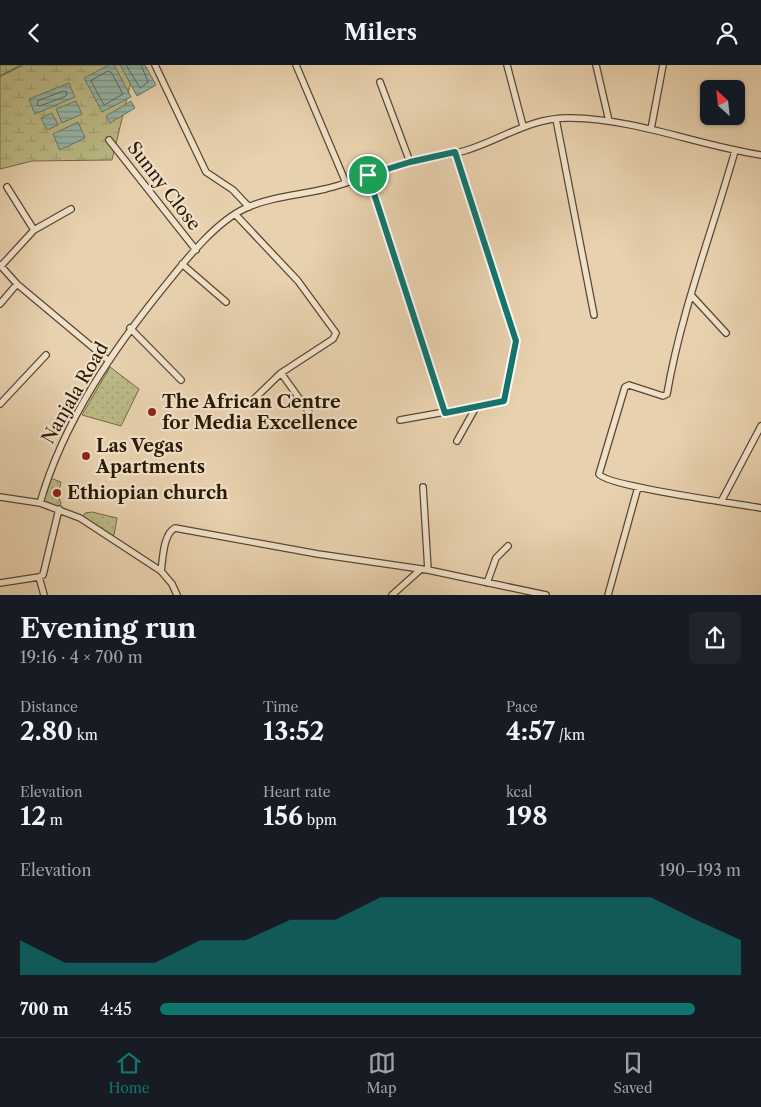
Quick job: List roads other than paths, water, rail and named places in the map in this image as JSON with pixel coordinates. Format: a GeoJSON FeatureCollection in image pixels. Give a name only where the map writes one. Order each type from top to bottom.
{"type":"FeatureCollection","features":[{"type":"Feature","properties":{"kind":"street"},"geometry":{"type":"LineString","coordinates":[[155,65],[206,172],[210,177],[233,190],[248,207]]}},
{"type":"Feature","properties":{"kind":"street"},"geometry":{"type":"LineString","coordinates":[[296,65],[346,183]]}},
{"type":"Feature","properties":{"kind":"street"},"geometry":{"type":"LineString","coordinates":[[507,65],[523,126]]}},
{"type":"Feature","properties":{"kind":"street"},"geometry":{"type":"LineString","coordinates":[[596,65],[609,121]]}},
{"type":"Feature","properties":{"kind":"street"},"geometry":{"type":"LineString","coordinates":[[651,129],[663,65]]}},
{"type":"Feature","properties":{"kind":"street"},"geometry":{"type":"LineString","coordinates":[[380,82],[410,162]]}},
{"type":"Feature","properties":{"kind":"street"},"geometry":{"type":"LineString","coordinates":[[556,119],[594,315]]}},
{"type":"Feature","properties":{"kind":"street","name":"Nanjala Road"},"geometry":{"type":"LineString","coordinates":[[40,503],[63,439],[130,328],[182,263],[235,214],[248,207],[346,183],[410,162],[463,151],[523,126],[556,119],[609,121],[651,129],[735,151],[761,155]]}},
{"type":"Feature","properties":{"kind":"street","name":"Sunny Close"},"geometry":{"type":"LineString","coordinates":[[109,140],[196,249]]}},
{"type":"Feature","properties":{"kind":"street"},"geometry":{"type":"LineString","coordinates":[[735,151],[671,370],[667,394],[663,395],[629,385],[625,387],[599,474],[604,479],[638,487],[761,508]]}},
{"type":"Feature","properties":{"kind":"street"},"geometry":{"type":"LineString","coordinates":[[400,420],[445,413],[505,400],[516,341],[455,152]]}},
{"type":"Feature","properties":{"kind":"street"},"geometry":{"type":"LineString","coordinates":[[368,175],[445,413]]}},
{"type":"Feature","properties":{"kind":"street"},"geometry":{"type":"LineString","coordinates":[[7,187],[34,230]]}},
{"type":"Feature","properties":{"kind":"street"},"geometry":{"type":"LineString","coordinates":[[72,209],[34,230],[0,266],[17,284],[109,361]]}},
{"type":"Feature","properties":{"kind":"street"},"geometry":{"type":"LineString","coordinates":[[235,214],[292,273],[336,333],[333,339],[281,373],[253,400]]}},
{"type":"Feature","properties":{"kind":"street"},"geometry":{"type":"LineString","coordinates":[[182,263],[226,302]]}},
{"type":"Feature","properties":{"kind":"street"},"geometry":{"type":"LineString","coordinates":[[0,304],[17,284]]}},
{"type":"Feature","properties":{"kind":"street"},"geometry":{"type":"LineString","coordinates":[[692,297],[726,333]]}},
{"type":"Feature","properties":{"kind":"street"},"geometry":{"type":"LineString","coordinates":[[130,328],[181,381]]}},
{"type":"Feature","properties":{"kind":"street"},"geometry":{"type":"LineString","coordinates":[[0,404],[46,355]]}},
{"type":"Feature","properties":{"kind":"street"},"geometry":{"type":"LineString","coordinates":[[281,373],[309,412]]}},
{"type":"Feature","properties":{"kind":"street"},"geometry":{"type":"LineString","coordinates":[[457,441],[476,407]]}},
{"type":"Feature","properties":{"kind":"street"},"geometry":{"type":"LineString","coordinates":[[722,500],[761,426]]}},
{"type":"Feature","properties":{"kind":"street"},"geometry":{"type":"LineString","coordinates":[[422,487],[428,570]]}},
{"type":"Feature","properties":{"kind":"street"},"geometry":{"type":"LineString","coordinates":[[608,595],[638,487]]}},
{"type":"Feature","properties":{"kind":"street"},"geometry":{"type":"LineString","coordinates":[[0,497],[40,503],[80,518],[161,571],[172,584],[177,595]]}},
{"type":"Feature","properties":{"kind":"street"},"geometry":{"type":"LineString","coordinates":[[0,583],[43,575],[59,509]]}},
{"type":"Feature","properties":{"kind":"street"},"geometry":{"type":"LineString","coordinates":[[161,571],[169,533],[175,529],[428,570],[546,595]]}},
{"type":"Feature","properties":{"kind":"street"},"geometry":{"type":"LineString","coordinates":[[487,583],[496,558],[508,546]]}},
{"type":"Feature","properties":{"kind":"street"},"geometry":{"type":"LineString","coordinates":[[392,595],[420,570]]}},
{"type":"Feature","properties":{"kind":"street"},"geometry":{"type":"LineString","coordinates":[[39,577],[44,595]]}},
{"type":"Feature","properties":{"kind":"water"},"geometry":{"type":"Polygon","coordinates":[[[109,65],[114,65],[131,97],[102,112],[84,78],[109,65]]]}},
{"type":"Feature","properties":{"kind":"water"},"geometry":{"type":"Polygon","coordinates":[[[120,65],[145,65],[156,85],[137,96],[120,65]]]}},
{"type":"Feature","properties":{"kind":"water"},"geometry":{"type":"Polygon","coordinates":[[[69,83],[75,97],[35,114],[29,99],[69,83]]]}},
{"type":"Feature","properties":{"kind":"water"},"geometry":{"type":"Polygon","coordinates":[[[76,101],[82,114],[62,123],[56,109],[76,101]]]}},
{"type":"Feature","properties":{"kind":"water"},"geometry":{"type":"Polygon","coordinates":[[[131,101],[135,108],[110,123],[106,116],[131,101]]]}},
{"type":"Feature","properties":{"kind":"water"},"geometry":{"type":"Polygon","coordinates":[[[52,113],[58,125],[47,130],[41,118],[52,113]]]}},
{"type":"Feature","properties":{"kind":"water"},"geometry":{"type":"Polygon","coordinates":[[[78,122],[85,138],[60,150],[53,134],[78,122]]]}},
{"type":"Feature","properties":{"kind":"waterway"},"geometry":{"type":"LineString","coordinates":[[0,76],[22,65]]}},
{"type":"Feature","properties":{"kind":"place","name":"The African Centre for Media Excellence"},"geometry":{"type":"Point","coordinates":[152,412]}},
{"type":"Feature","properties":{"kind":"place","name":"Las Vegas Apartments"},"geometry":{"type":"Point","coordinates":[86,456]}},
{"type":"Feature","properties":{"kind":"place","name":"Ethiopian church"},"geometry":{"type":"Point","coordinates":[57,493]}}]}
